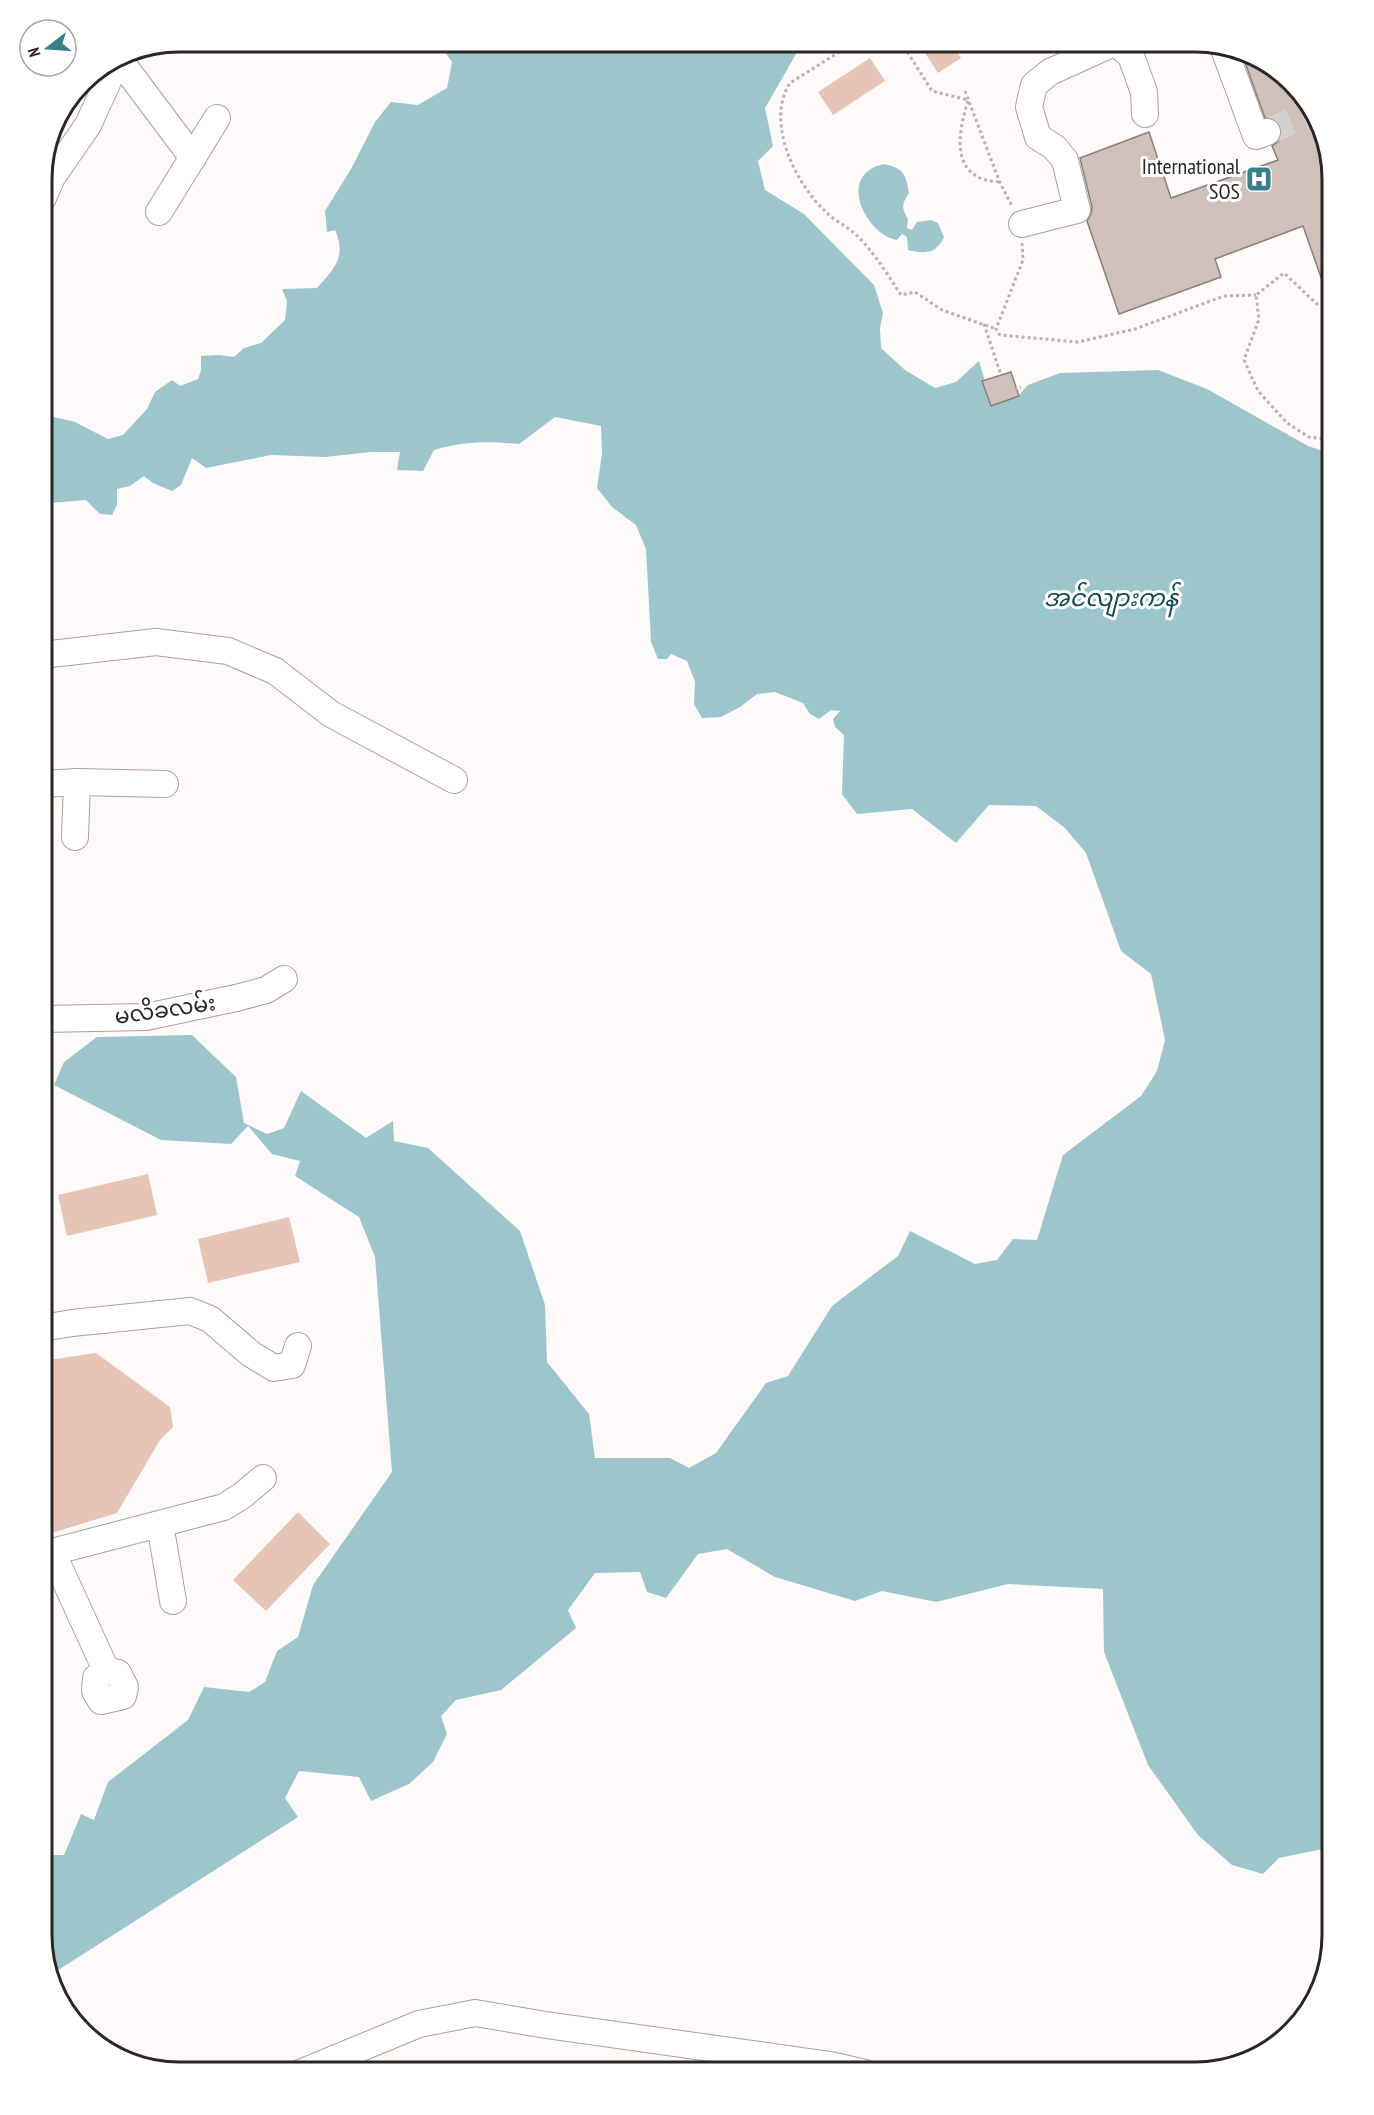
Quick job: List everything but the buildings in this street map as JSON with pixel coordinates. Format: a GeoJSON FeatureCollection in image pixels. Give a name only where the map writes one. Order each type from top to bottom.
{"type":"FeatureCollection","features":[{"type":"Feature","properties":{"kind":"street"},"geometry":{"type":"LineString","coordinates":[[1022,224],[1077,210],[1065,160],[1054,147],[1038,137],[1029,107],[1034,85],[1050,72],[1091,53]]}},
{"type":"Feature","properties":{"kind":"street"},"geometry":{"type":"LineString","coordinates":[[1127,53],[1131,56],[1144,92],[1145,114]]}},
{"type":"Feature","properties":{"kind":"street"},"geometry":{"type":"LineString","coordinates":[[1227,57],[1256,136],[1267,132]]}},
{"type":"Feature","properties":{"kind":"street"},"geometry":{"type":"LineString","coordinates":[[124,66],[193,158]]}},
{"type":"Feature","properties":{"kind":"street"},"geometry":{"type":"LineString","coordinates":[[53,176],[88,125],[111,73]]}},
{"type":"Feature","properties":{"kind":"street"},"geometry":{"type":"LineString","coordinates":[[159,212],[217,118]]}},
{"type":"Feature","properties":{"kind":"street"},"geometry":{"type":"LineString","coordinates":[[53,654],[156,642],[228,651],[275,671],[331,714],[454,780]]}},
{"type":"Feature","properties":{"kind":"street"},"geometry":{"type":"LineString","coordinates":[[75,837],[77,782]]}},
{"type":"Feature","properties":{"kind":"street"},"geometry":{"type":"LineString","coordinates":[[53,783],[165,784]]}},
{"type":"Feature","properties":{"kind":"street","name":"မလိခလမ်း"},"geometry":{"type":"LineString","coordinates":[[53,1019],[146,1017],[266,990],[284,979]]}},
{"type":"Feature","properties":{"kind":"street"},"geometry":{"type":"LineString","coordinates":[[52,1326],[190,1311],[210,1319],[251,1354],[274,1368],[292,1365],[298,1346]]}},
{"type":"Feature","properties":{"kind":"street"},"geometry":{"type":"LineString","coordinates":[[52,1550],[224,1507],[263,1478]]}},
{"type":"Feature","properties":{"kind":"street"},"geometry":{"type":"LineString","coordinates":[[160,1524],[173,1601]]}},
{"type":"Feature","properties":{"kind":"street"},"geometry":{"type":"LineString","coordinates":[[52,1562],[106,1670]]}},
{"type":"Feature","properties":{"kind":"street"},"geometry":{"type":"LineString","coordinates":[[332,2062],[419,2024],[475,2013],[809,2062]]}},
{"type":"Feature","properties":{"kind":"path"},"geometry":{"type":"LineString","coordinates":[[838,53],[790,83],[783,94],[782,136],[791,163],[804,189],[825,212],[855,234],[902,296],[915,292],[942,310],[996,329],[1000,335],[1078,342],[1135,329],[1224,296],[1256,295],[1284,273],[1318,305]]}},
{"type":"Feature","properties":{"kind":"path"},"geometry":{"type":"LineString","coordinates":[[908,53],[932,91],[968,100]]}},
{"type":"Feature","properties":{"kind":"path"},"geometry":{"type":"LineString","coordinates":[[965,91],[1000,183],[1022,224],[1023,260],[996,329]]}},
{"type":"Feature","properties":{"kind":"path"},"geometry":{"type":"LineString","coordinates":[[968,100],[959,130],[960,150],[966,167],[980,179],[1000,183]]}},
{"type":"Feature","properties":{"kind":"path"},"geometry":{"type":"LineString","coordinates":[[1256,295],[1259,319],[1244,360],[1258,391],[1287,423],[1310,437],[1322,439]]}},
{"type":"Feature","properties":{"kind":"path"},"geometry":{"type":"LineString","coordinates":[[984,324],[1001,375]]}},
{"type":"Feature","properties":{"kind":"path"},"geometry":{"type":"LineString","coordinates":[[1014,389],[1021,387]]}},
{"type":"Feature","properties":{"kind":"shaded area"},"geometry":{"type":"Polygon","coordinates":[[[925,53],[958,53],[961,58],[938,73],[925,53]]]}},
{"type":"Feature","properties":{"kind":"shaded area"},"geometry":{"type":"Polygon","coordinates":[[[870,58],[885,81],[833,115],[818,92],[870,58]]]}},
{"type":"Feature","properties":{"kind":"shaded area"},"geometry":{"type":"Polygon","coordinates":[[[148,1174],[157,1215],[67,1236],[58,1195],[148,1174]]]}},
{"type":"Feature","properties":{"kind":"shaded area"},"geometry":{"type":"Polygon","coordinates":[[[289,1217],[300,1262],[208,1283],[198,1239],[289,1217]]]}},
{"type":"Feature","properties":{"kind":"shaded area"},"geometry":{"type":"Polygon","coordinates":[[[96,1353],[170,1407],[173,1427],[160,1440],[117,1513],[52,1533],[52,1359],[96,1353]]]}},
{"type":"Feature","properties":{"kind":"shaded area"},"geometry":{"type":"Polygon","coordinates":[[[298,1512],[330,1544],[266,1611],[233,1580],[298,1512]]]}},
{"type":"Feature","properties":{"kind":"water","name":"အင်လျားကန်"},"geometry":{"type":"Polygon","coordinates":[[[445,52],[797,53],[765,108],[773,146],[758,161],[765,190],[804,214],[874,285],[883,313],[880,328],[881,348],[905,370],[935,388],[956,382],[979,361],[992,405],[1018,396],[1028,385],[1060,373],[1158,370],[1207,389],[1308,446],[1322,451],[1322,1849],[1279,1858],[1263,1874],[1232,1865],[1198,1835],[1148,1765],[1104,1652],[1103,1589],[1008,1584],[936,1602],[882,1591],[855,1601],[775,1577],[727,1549],[698,1554],[666,1598],[647,1592],[640,1572],[595,1573],[568,1610],[576,1628],[501,1690],[456,1700],[441,1716],[447,1734],[433,1762],[409,1784],[371,1801],[359,1777],[299,1771],[285,1798],[298,1817],[58,1970],[52,1936],[52,1855],[64,1855],[81,1814],[94,1820],[108,1782],[188,1720],[204,1687],[249,1692],[265,1682],[277,1651],[298,1637],[313,1585],[392,1472],[375,1257],[359,1217],[295,1176],[300,1161],[272,1154],[248,1126],[231,1144],[161,1140],[54,1085],[64,1062],[97,1037],[192,1035],[236,1077],[244,1123],[267,1134],[284,1128],[301,1091],[366,1138],[393,1121],[394,1141],[428,1148],[520,1231],[545,1305],[547,1362],[589,1414],[595,1458],[670,1458],[689,1468],[716,1453],[766,1383],[788,1376],[832,1306],[898,1256],[910,1231],[975,1264],[997,1260],[1013,1239],[1037,1240],[1063,1155],[1141,1096],[1157,1071],[1165,1040],[1151,974],[1121,951],[1086,853],[1065,828],[1036,806],[989,805],[956,843],[912,809],[857,814],[842,794],[844,735],[835,727],[833,719],[840,711],[831,710],[819,719],[810,714],[803,703],[775,692],[757,694],[740,707],[721,717],[702,718],[694,704],[695,682],[687,661],[671,654],[667,659],[658,659],[651,642],[646,549],[636,525],[612,507],[597,488],[602,454],[601,426],[555,417],[519,444],[476,442],[434,450],[423,471],[397,470],[400,452],[371,452],[325,457],[271,455],[206,468],[192,458],[181,485],[172,491],[153,483],[144,476],[130,486],[117,489],[117,505],[112,515],[100,514],[86,500],[53,503],[53,417],[75,422],[108,439],[123,435],[147,409],[155,392],[172,380],[180,386],[198,379],[201,370],[201,356],[234,357],[244,348],[261,343],[285,320],[287,301],[282,289],[317,288],[337,262],[340,248],[338,239],[335,230],[327,232],[325,211],[351,169],[375,122],[391,102],[418,105],[447,88],[452,62],[445,52]]]}},
{"type":"Feature","properties":{"kind":"water"},"geometry":{"type":"Polygon","coordinates":[[[884,164],[903,173],[906,181],[909,193],[903,206],[908,219],[907,228],[912,230],[917,222],[931,220],[938,223],[944,237],[934,250],[920,252],[908,250],[907,237],[902,234],[897,240],[886,236],[867,217],[858,192],[861,180],[869,170],[884,164]]]}},
{"type":"Feature","properties":{"kind":"tunnel"},"geometry":{"type":"LineString","coordinates":[[1267,132],[1304,116]]}},
{"type":"Feature","properties":{"kind":"place","name":"International SOS"},"geometry":{"type":"Point","coordinates":[1259,179]}}]}
